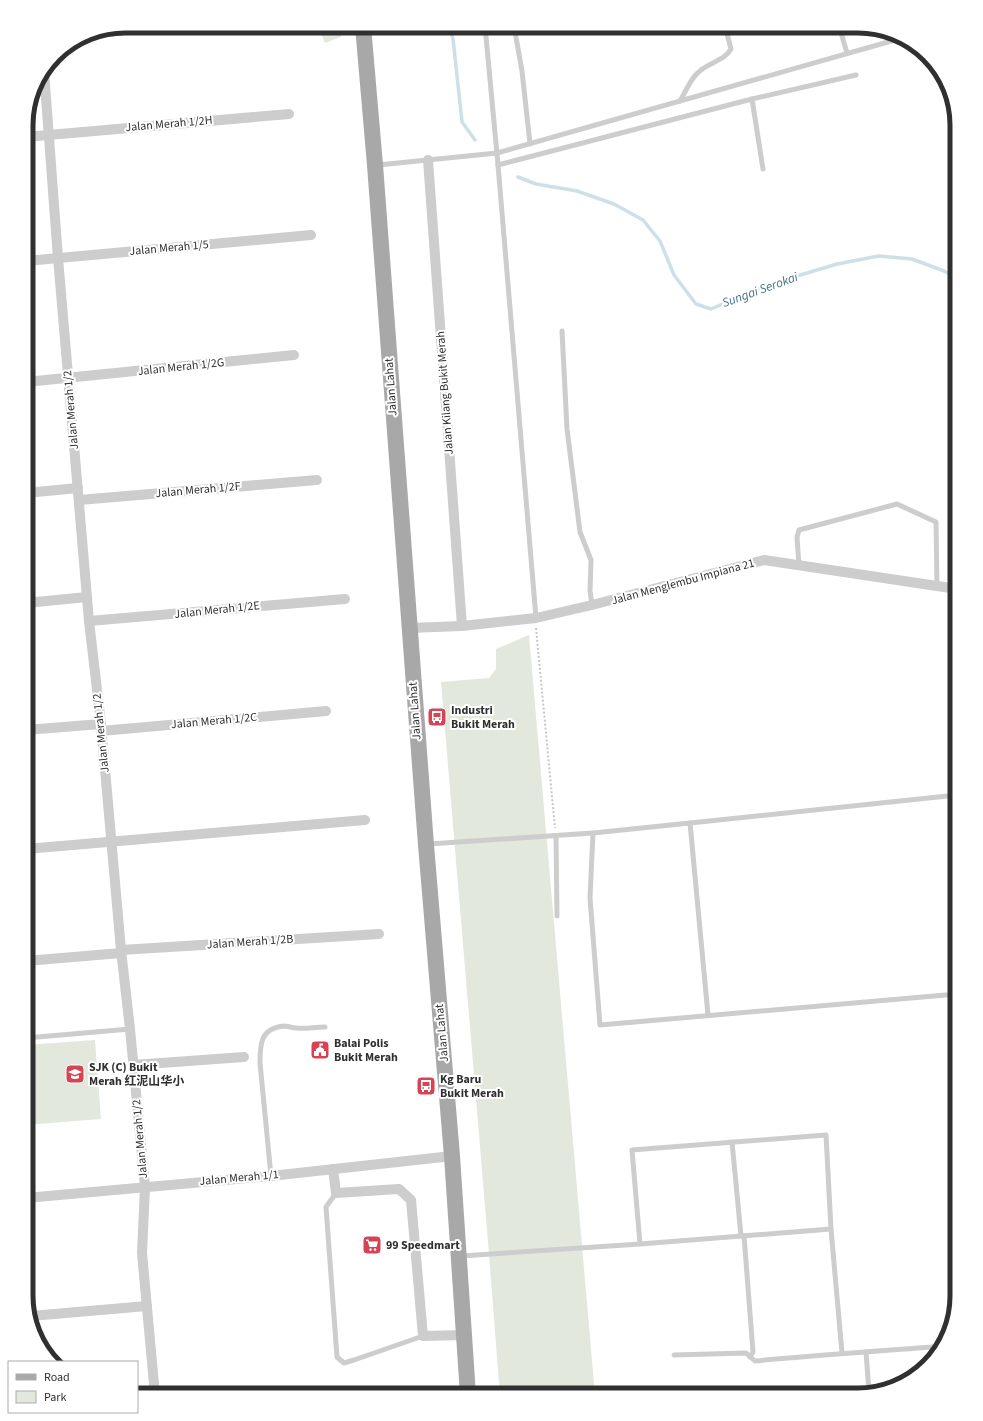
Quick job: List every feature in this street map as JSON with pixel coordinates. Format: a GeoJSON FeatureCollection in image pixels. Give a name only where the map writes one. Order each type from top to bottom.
{"type":"FeatureCollection","features":[{"type":"Feature","properties":{"kind":"main road","name":"Jalan Lahat"},"geometry":{"type":"LineString","coordinates":[[364,33],[375,165],[426,845],[452,1156],[468,1388]]}},
{"type":"Feature","properties":{"kind":"street","name":"Jalan Merah 1/2"},"geometry":{"type":"LineString","coordinates":[[45,80],[89,621],[101,727],[121,951],[145,1187],[142,1253],[154,1388]]}},
{"type":"Feature","properties":{"kind":"street","name":"Jalan Merah 1/2H"},"geometry":{"type":"LineString","coordinates":[[33,136],[289,114]]}},
{"type":"Feature","properties":{"kind":"street","name":"Jalan Kilang Bukit Merah"},"geometry":{"type":"LineString","coordinates":[[428,160],[462,626]]}},
{"type":"Feature","properties":{"kind":"street","name":"Jalan Merah 1/5"},"geometry":{"type":"LineString","coordinates":[[33,260],[311,235]]}},
{"type":"Feature","properties":{"kind":"street","name":"Jalan Merah 1/2G"},"geometry":{"type":"LineString","coordinates":[[33,381],[294,355]]}},
{"type":"Feature","properties":{"kind":"street","name":"Jalan Merah 1/2F"},"geometry":{"type":"LineString","coordinates":[[79,500],[317,480]]}},
{"type":"Feature","properties":{"kind":"street"},"geometry":{"type":"LineString","coordinates":[[33,492],[78,488]]}},
{"type":"Feature","properties":{"kind":"street","name":"Jalan Menglembu Impiana 21"},"geometry":{"type":"LineString","coordinates":[[409,628],[462,626],[536,618],[592,605],[764,560],[950,588]]}},
{"type":"Feature","properties":{"kind":"street"},"geometry":{"type":"LineString","coordinates":[[33,602],[87,597]]}},
{"type":"Feature","properties":{"kind":"street","name":"Jalan Merah 1/2E"},"geometry":{"type":"LineString","coordinates":[[89,621],[345,598]]}},
{"type":"Feature","properties":{"kind":"street","name":"Jalan Merah 1/2C"},"geometry":{"type":"LineString","coordinates":[[33,730],[101,727],[326,711]]}},
{"type":"Feature","properties":{"kind":"street"},"geometry":{"type":"LineString","coordinates":[[33,849],[365,820]]}},
{"type":"Feature","properties":{"kind":"street","name":"Jalan Merah 1/2B"},"geometry":{"type":"LineString","coordinates":[[33,960],[121,951],[379,934]]}},
{"type":"Feature","properties":{"kind":"street"},"geometry":{"type":"LineString","coordinates":[[133,1065],[244,1057]]}},
{"type":"Feature","properties":{"kind":"street","name":"Jalan Merah 1/1"},"geometry":{"type":"LineString","coordinates":[[33,1197],[271,1176],[452,1156]]}},
{"type":"Feature","properties":{"kind":"street"},"geometry":{"type":"LineString","coordinates":[[333,1169],[336,1193],[399,1189],[411,1200],[423,1336],[464,1335]]}},
{"type":"Feature","properties":{"kind":"street"},"geometry":{"type":"LineString","coordinates":[[35,1316],[147,1306]]}},
{"type":"Feature","properties":{"kind":"lane"},"geometry":{"type":"LineString","coordinates":[[486,33],[536,618]]}},
{"type":"Feature","properties":{"kind":"lane"},"geometry":{"type":"LineString","coordinates":[[515,33],[522,71],[530,144]]}},
{"type":"Feature","properties":{"kind":"lane"},"geometry":{"type":"LineString","coordinates":[[680,101],[693,78],[701,70],[728,55],[731,49],[726,33]]}},
{"type":"Feature","properties":{"kind":"lane"},"geometry":{"type":"LineString","coordinates":[[841,33],[847,54]]}},
{"type":"Feature","properties":{"kind":"lane"},"geometry":{"type":"LineString","coordinates":[[375,165],[497,153],[894,40]]}},
{"type":"Feature","properties":{"kind":"lane"},"geometry":{"type":"LineString","coordinates":[[498,166],[752,99],[856,75]]}},
{"type":"Feature","properties":{"kind":"lane"},"geometry":{"type":"LineString","coordinates":[[752,99],[763,169]]}},
{"type":"Feature","properties":{"kind":"lane"},"geometry":{"type":"LineString","coordinates":[[562,331],[567,429],[580,532],[591,560],[590,591],[592,605]]}},
{"type":"Feature","properties":{"kind":"lane"},"geometry":{"type":"LineString","coordinates":[[799,566],[797,537],[799,530],[897,504],[936,522],[937,586]]}},
{"type":"Feature","properties":{"kind":"lane"},"geometry":{"type":"LineString","coordinates":[[426,845],[593,833],[950,797]]}},
{"type":"Feature","properties":{"kind":"lane"},"geometry":{"type":"LineString","coordinates":[[690,823],[708,1015]]}},
{"type":"Feature","properties":{"kind":"lane"},"geometry":{"type":"LineString","coordinates":[[593,833],[590,898],[600,1025],[950,995]]}},
{"type":"Feature","properties":{"kind":"lane"},"geometry":{"type":"LineString","coordinates":[[556,836],[558,916]]}},
{"type":"Feature","properties":{"kind":"lane"},"geometry":{"type":"LineString","coordinates":[[271,1176],[260,1063],[260,1046],[264,1036],[270,1029],[284,1026],[296,1028],[325,1027]]}},
{"type":"Feature","properties":{"kind":"lane"},"geometry":{"type":"LineString","coordinates":[[33,1037],[130,1029]]}},
{"type":"Feature","properties":{"kind":"lane"},"geometry":{"type":"LineString","coordinates":[[640,1244],[632,1150],[826,1135],[831,1229],[842,1353]]}},
{"type":"Feature","properties":{"kind":"lane"},"geometry":{"type":"LineString","coordinates":[[732,1142],[743,1236],[753,1352],[750,1357]]}},
{"type":"Feature","properties":{"kind":"lane"},"geometry":{"type":"LineString","coordinates":[[336,1193],[326,1207],[337,1357],[344,1363],[423,1336]]}},
{"type":"Feature","properties":{"kind":"lane"},"geometry":{"type":"LineString","coordinates":[[458,1256],[831,1229]]}},
{"type":"Feature","properties":{"kind":"lane"},"geometry":{"type":"LineString","coordinates":[[674,1355],[746,1353],[755,1361],[935,1347]]}},
{"type":"Feature","properties":{"kind":"lane"},"geometry":{"type":"LineString","coordinates":[[866,1352],[869,1387]]}},
{"type":"Feature","properties":{"kind":"path"},"geometry":{"type":"LineString","coordinates":[[536,618],[556,836]]}},
{"type":"Feature","properties":{"kind":"green space"},"geometry":{"type":"Polygon","coordinates":[[[321,33],[341,33],[341,37],[325,43],[321,33]]]}},
{"type":"Feature","properties":{"kind":"green space"},"geometry":{"type":"Polygon","coordinates":[[[529,635],[594,1388],[499,1388],[441,682],[489,678],[496,669],[496,649],[529,635]]]}},
{"type":"Feature","properties":{"kind":"green space"},"geometry":{"type":"Polygon","coordinates":[[[95,1040],[101,1119],[33,1124],[33,1044],[95,1040]]]}},
{"type":"Feature","properties":{"kind":"waterway","name":"Sungai Serokai"},"geometry":{"type":"LineString","coordinates":[[451,33],[462,122],[475,140]]}},
{"type":"Feature","properties":{"kind":"waterway","name":"Sungai Serokai"},"geometry":{"type":"LineString","coordinates":[[518,177],[536,184],[577,191],[614,204],[643,220],[660,241],[674,275],[696,304],[711,309],[767,285],[837,264],[879,256],[912,259],[950,274]]}},
{"type":"Feature","properties":{"kind":"place","name":"Industri Bukit Merah"},"geometry":{"type":"Point","coordinates":[437,717]}},
{"type":"Feature","properties":{"kind":"place","name":"Balai Polis Bukit Merah"},"geometry":{"type":"Point","coordinates":[320,1050]}},
{"type":"Feature","properties":{"kind":"place","name":"SJK (C) Bukit Merah 红泥山华小"},"geometry":{"type":"Point","coordinates":[75,1074]}},
{"type":"Feature","properties":{"kind":"place","name":"Kg Baru Bukit Merah"},"geometry":{"type":"Point","coordinates":[426,1086]}},
{"type":"Feature","properties":{"kind":"place","name":"99 Speedmart"},"geometry":{"type":"Point","coordinates":[372,1245]}}]}
